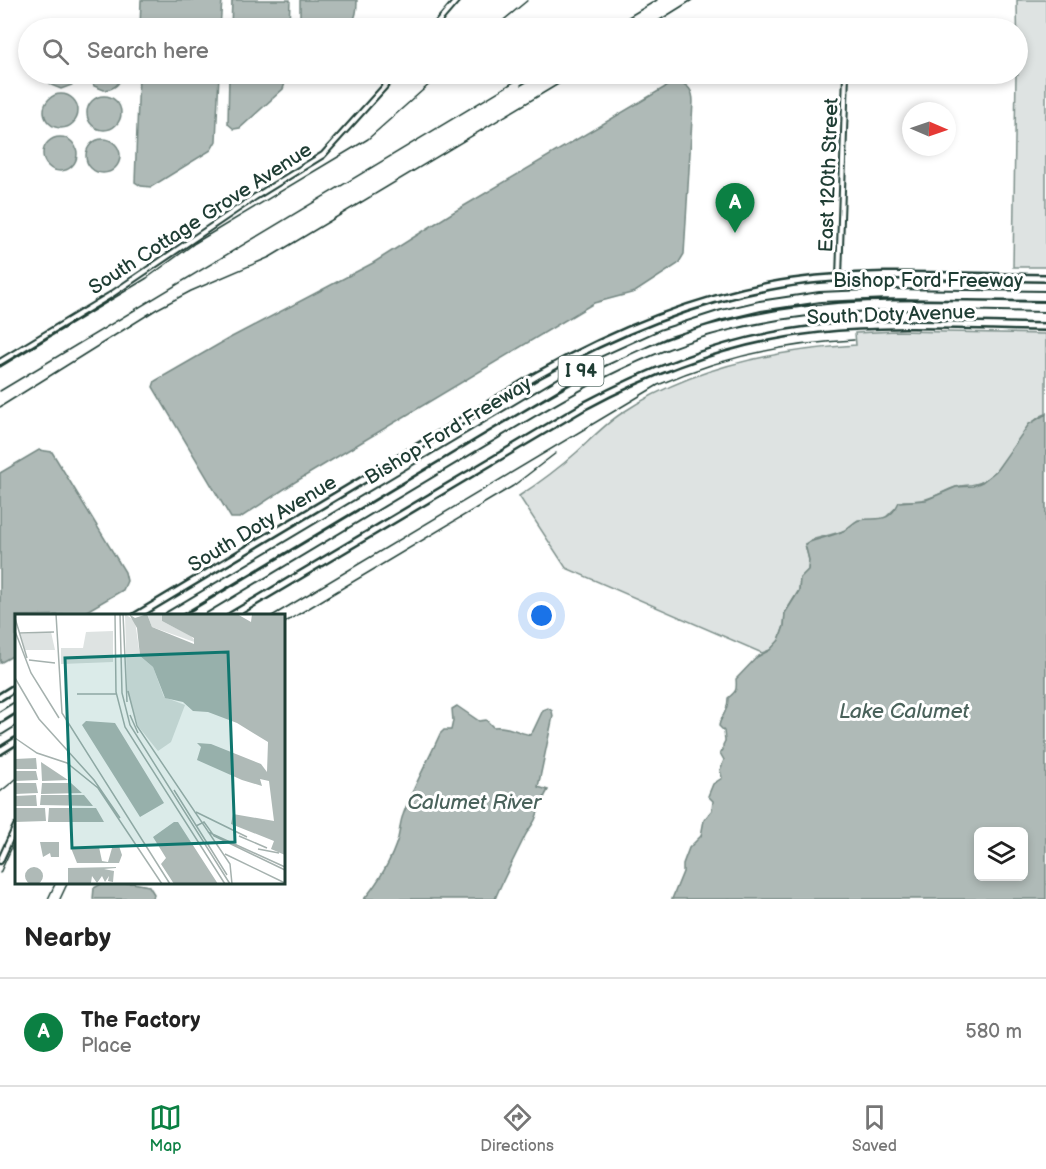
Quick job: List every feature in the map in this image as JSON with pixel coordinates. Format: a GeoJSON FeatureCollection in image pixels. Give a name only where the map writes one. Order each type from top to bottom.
{"type":"FeatureCollection","features":[{"type":"Feature","properties":{"kind":"highway","name":"Bishop Ford Freeway"},"geometry":{"type":"LineString","coordinates":[[172,614],[575,374],[621,351],[663,334],[722,315],[771,304],[820,297],[889,294],[1046,296]]}},
{"type":"Feature","properties":{"kind":"highway","name":"Bishop Ford Freeway"},"geometry":{"type":"LineString","coordinates":[[194,614],[584,382],[666,344],[722,326],[761,317],[845,306],[1046,307]]}},
{"type":"Feature","properties":{"kind":"highway"},"geometry":{"type":"LineString","coordinates":[[0,717],[15,708]]}},
{"type":"Feature","properties":{"kind":"highway"},"geometry":{"type":"LineString","coordinates":[[0,730],[15,721]]}},
{"type":"Feature","properties":{"kind":"street"},"geometry":{"type":"LineString","coordinates":[[442,18],[457,0]]}},
{"type":"Feature","properties":{"kind":"street","name":"South Cottage Grove Avenue"},"geometry":{"type":"LineString","coordinates":[[0,362],[119,290],[255,197],[323,155],[387,84]]}},
{"type":"Feature","properties":{"kind":"street","name":"East 120th Street"},"geometry":{"type":"LineString","coordinates":[[839,278],[846,84]]}},
{"type":"Feature","properties":{"kind":"street","name":"South Doty Avenue"},"geometry":{"type":"LineString","coordinates":[[138,614],[538,375],[606,339],[656,317],[726,296],[782,284],[839,278],[1046,278]]}},
{"type":"Feature","properties":{"kind":"street","name":"South Doty Avenue"},"geometry":{"type":"LineString","coordinates":[[233,614],[586,405],[623,386],[710,351],[758,339],[835,327],[1046,327]]}},
{"type":"Feature","properties":{"kind":"street"},"geometry":{"type":"LineString","coordinates":[[0,697],[15,688]]}},
{"type":"Feature","properties":{"kind":"street"},"geometry":{"type":"LineString","coordinates":[[0,751],[15,742]]}},
{"type":"Feature","properties":{"kind":"street"},"geometry":{"type":"LineString","coordinates":[[0,861],[15,828]]}},
{"type":"Feature","properties":{"kind":"shaded area"},"geometry":{"type":"Polygon","coordinates":[[[1017,0],[1046,0],[1046,267],[1013,267],[1016,84],[1028,84],[1028,18],[1017,18],[1017,0]]]}},
{"type":"Feature","properties":{"kind":"shaded area"},"geometry":{"type":"Polygon","coordinates":[[[896,331],[1046,334],[1046,414],[1032,423],[1001,465],[982,482],[954,487],[926,499],[903,501],[886,517],[874,521],[858,520],[844,531],[811,540],[805,544],[809,560],[808,570],[800,578],[799,590],[785,613],[779,641],[770,650],[762,653],[566,568],[519,496],[563,464],[616,417],[648,397],[676,384],[704,373],[764,357],[795,351],[856,345],[855,333],[896,331]]]}},
{"type":"Feature","properties":{"kind":"water"},"geometry":{"type":"Polygon","coordinates":[[[141,0],[222,0],[221,18],[140,18],[141,0]]]}},
{"type":"Feature","properties":{"kind":"water"},"geometry":{"type":"Polygon","coordinates":[[[232,0],[290,0],[289,18],[231,18],[232,0]]]}},
{"type":"Feature","properties":{"kind":"water"},"geometry":{"type":"Polygon","coordinates":[[[300,0],[357,0],[354,18],[300,18],[300,0]]]}},
{"type":"Feature","properties":{"kind":"water"},"geometry":{"type":"Polygon","coordinates":[[[50,84],[73,84],[61,89],[50,84]]]}},
{"type":"Feature","properties":{"kind":"water"},"geometry":{"type":"Polygon","coordinates":[[[93,84],[117,84],[104,90],[93,84]]]}},
{"type":"Feature","properties":{"kind":"water"},"geometry":{"type":"Polygon","coordinates":[[[139,84],[219,84],[216,141],[211,150],[151,187],[141,186],[135,182],[139,84]]]}},
{"type":"Feature","properties":{"kind":"water"},"geometry":{"type":"Polygon","coordinates":[[[229,84],[285,84],[283,89],[240,128],[234,129],[228,124],[229,84]]]}},
{"type":"Feature","properties":{"kind":"water"},"geometry":{"type":"Polygon","coordinates":[[[670,84],[683,84],[690,89],[693,102],[684,254],[678,264],[635,292],[594,303],[295,482],[240,518],[231,518],[153,387],[155,381],[228,339],[373,263],[452,213],[670,84]]]}},
{"type":"Feature","properties":{"kind":"water"},"geometry":{"type":"Polygon","coordinates":[[[61,94],[73,99],[78,111],[73,123],[61,128],[49,123],[44,111],[49,99],[61,94]]]}},
{"type":"Feature","properties":{"kind":"water"},"geometry":{"type":"Polygon","coordinates":[[[104,96],[116,101],[121,113],[116,125],[104,130],[92,125],[87,113],[92,101],[104,96]]]}},
{"type":"Feature","properties":{"kind":"water"},"geometry":{"type":"Polygon","coordinates":[[[60,137],[72,142],[77,154],[72,166],[60,171],[48,166],[43,154],[48,142],[60,137]]]}},
{"type":"Feature","properties":{"kind":"water"},"geometry":{"type":"Polygon","coordinates":[[[103,139],[115,144],[120,156],[115,168],[103,173],[91,168],[86,156],[91,144],[103,139]]]}},
{"type":"Feature","properties":{"kind":"water","name":"Lake Calumet"},"geometry":{"type":"Polygon","coordinates":[[[1046,414],[1046,899],[672,899],[683,872],[683,864],[689,848],[701,836],[704,820],[712,810],[713,801],[708,796],[713,784],[722,778],[720,770],[724,760],[720,753],[725,741],[724,731],[719,726],[727,708],[728,698],[735,690],[736,679],[757,657],[770,650],[779,640],[784,626],[785,613],[799,591],[800,578],[808,570],[809,560],[805,544],[845,530],[858,521],[887,517],[899,502],[926,500],[956,487],[973,486],[996,471],[1029,424],[1046,414]]]}},
{"type":"Feature","properties":{"kind":"water"},"geometry":{"type":"Polygon","coordinates":[[[39,450],[52,452],[125,572],[127,581],[123,590],[82,614],[15,614],[15,655],[0,663],[0,473],[39,450]]]}},
{"type":"Feature","properties":{"kind":"water","name":"Calumet River"},"geometry":{"type":"Polygon","coordinates":[[[457,706],[479,721],[486,720],[493,727],[507,728],[530,735],[543,710],[548,708],[552,711],[553,716],[538,787],[548,790],[535,820],[495,899],[364,899],[388,862],[411,794],[440,734],[444,730],[451,730],[452,709],[457,706]]]}},
{"type":"Feature","properties":{"kind":"water"},"geometry":{"type":"Polygon","coordinates":[[[101,884],[138,884],[149,886],[154,894],[153,899],[93,899],[94,888],[101,884]]]}},
{"type":"Feature","properties":{"kind":"railway"},"geometry":{"type":"LineString","coordinates":[[506,18],[528,0]]}},
{"type":"Feature","properties":{"kind":"railway"},"geometry":{"type":"LineString","coordinates":[[627,18],[657,0]]}},
{"type":"Feature","properties":{"kind":"railway"},"geometry":{"type":"LineString","coordinates":[[663,18],[692,0]]}},
{"type":"Feature","properties":{"kind":"railway"},"geometry":{"type":"LineString","coordinates":[[0,367],[147,278],[195,243],[368,139],[430,84]]}},
{"type":"Feature","properties":{"kind":"railway"},"geometry":{"type":"LineString","coordinates":[[0,391],[510,84]]}},
{"type":"Feature","properties":{"kind":"railway"},"geometry":{"type":"LineString","coordinates":[[0,407],[157,309],[191,291],[270,257],[558,84]]}},
{"type":"Feature","properties":{"kind":"railway"},"geometry":{"type":"LineString","coordinates":[[275,614],[658,385],[705,367],[779,348],[854,340]]}},
{"type":"Feature","properties":{"kind":"railway"},"geometry":{"type":"LineString","coordinates":[[285,622],[513,486],[556,453]]}},
{"type":"Feature","properties":{"kind":"railway"},"geometry":{"type":"LineString","coordinates":[[0,792],[15,780]]}},
{"type":"Feature","properties":{"kind":"railway"},"geometry":{"type":"LineString","coordinates":[[0,873],[15,840]]}},
{"type":"Feature","properties":{"kind":"railway"},"geometry":{"type":"LineString","coordinates":[[48,899],[55,884]]}},
{"type":"Feature","properties":{"kind":"railway"},"geometry":{"type":"LineString","coordinates":[[60,899],[67,884]]}},
{"type":"Feature","properties":{"kind":"place","name":"The Factory"},"geometry":{"type":"Point","coordinates":[735,233]}}]}
